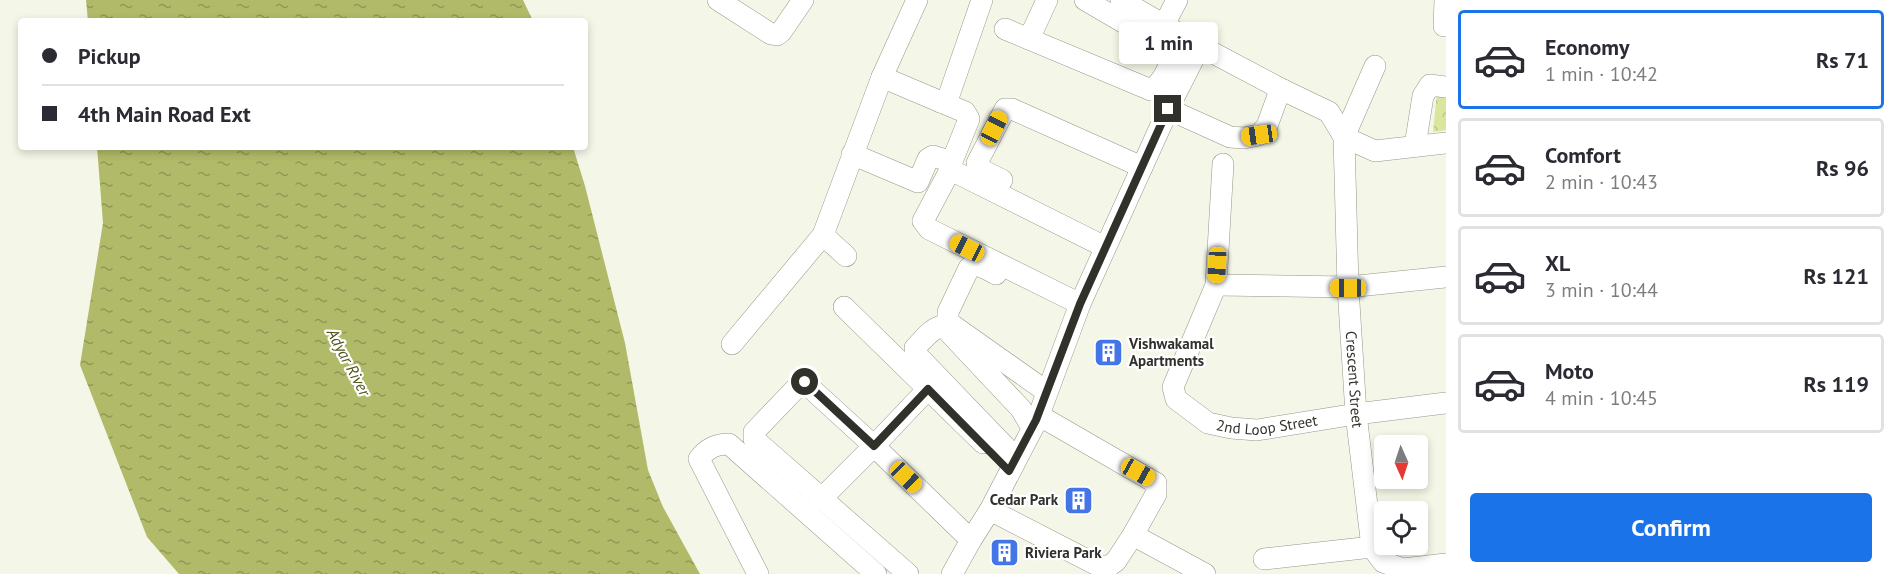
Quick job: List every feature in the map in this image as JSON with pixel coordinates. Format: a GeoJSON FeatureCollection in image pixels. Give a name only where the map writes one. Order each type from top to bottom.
{"type":"FeatureCollection","features":[{"type":"Feature","properties":{"kind":"street"},"geometry":{"type":"LineString","coordinates":[[717,0],[774,35],[781,32],[803,0]]}},
{"type":"Feature","properties":{"kind":"street"},"geometry":{"type":"LineString","coordinates":[[732,344],[823,235],[882,77],[917,0]]}},
{"type":"Feature","properties":{"kind":"street"},"geometry":{"type":"LineString","coordinates":[[941,102],[948,98],[982,0]]}},
{"type":"Feature","properties":{"kind":"street"},"geometry":{"type":"LineString","coordinates":[[1029,39],[1047,0]]}},
{"type":"Feature","properties":{"kind":"street"},"geometry":{"type":"LineString","coordinates":[[1005,29],[1151,90],[1158,85],[1172,59],[1171,50],[1085,0]]}},
{"type":"Feature","properties":{"kind":"street"},"geometry":{"type":"LineString","coordinates":[[1121,0],[1200,46],[1283,90],[1329,111],[1344,137],[1376,151],[1446,143]]}},
{"type":"Feature","properties":{"kind":"street"},"geometry":{"type":"LineString","coordinates":[[1164,25],[1178,0]]}},
{"type":"Feature","properties":{"kind":"street"},"geometry":{"type":"LineString","coordinates":[[1444,26],[1445,0]]}},
{"type":"Feature","properties":{"kind":"street"},"geometry":{"type":"LineString","coordinates":[[952,574],[990,510],[1034,424],[1078,308],[1168,109],[1200,46]]}},
{"type":"Feature","properties":{"kind":"street"},"geometry":{"type":"LineString","coordinates":[[1344,137],[1375,66]]}},
{"type":"Feature","properties":{"kind":"street"},"geometry":{"type":"LineString","coordinates":[[852,154],[918,182],[928,159],[933,156],[953,159],[969,119],[965,112],[882,77]]}},
{"type":"Feature","properties":{"kind":"street"},"geometry":{"type":"LineString","coordinates":[[1415,146],[1423,96],[1430,85],[1446,87]]}},
{"type":"Feature","properties":{"kind":"street"},"geometry":{"type":"LineString","coordinates":[[1168,109],[1230,136],[1244,138],[1259,135],[1267,126],[1279,93],[1283,90]]}},
{"type":"Feature","properties":{"kind":"street"},"geometry":{"type":"LineString","coordinates":[[1108,241],[980,169],[978,159],[1002,112],[1008,109],[1142,167]]}},
{"type":"Feature","properties":{"kind":"street","name":"Crescent Street"},"geometry":{"type":"LineString","coordinates":[[1344,137],[1348,288],[1356,414],[1372,547]]}},
{"type":"Feature","properties":{"kind":"street","name":"2nd Loop Street"},"geometry":{"type":"LineString","coordinates":[[1223,164],[1216,285],[1173,387],[1176,399],[1208,423],[1257,430],[1356,414],[1446,403]]}},
{"type":"Feature","properties":{"kind":"street"},"geometry":{"type":"LineString","coordinates":[[1078,308],[928,229],[922,221],[948,174],[957,173],[1108,241]]}},
{"type":"Feature","properties":{"kind":"street"},"geometry":{"type":"LineString","coordinates":[[823,235],[846,256]]}},
{"type":"Feature","properties":{"kind":"street"},"geometry":{"type":"LineString","coordinates":[[1047,392],[948,322],[948,312],[969,268],[975,265],[1078,308]]}},
{"type":"Feature","properties":{"kind":"street"},"geometry":{"type":"LineString","coordinates":[[1216,285],[1348,288],[1446,277]]}},
{"type":"Feature","properties":{"kind":"street"},"geometry":{"type":"LineString","coordinates":[[844,307],[928,389],[1013,464]]}},
{"type":"Feature","properties":{"kind":"street"},"geometry":{"type":"LineString","coordinates":[[1013,464],[916,354],[915,348],[935,328],[943,326],[1034,424]]}},
{"type":"Feature","properties":{"kind":"street"},"geometry":{"type":"LineString","coordinates":[[908,574],[754,439],[754,432],[801,383],[805,382],[971,540]]}},
{"type":"Feature","properties":{"kind":"street"},"geometry":{"type":"LineString","coordinates":[[821,499],[928,389]]}},
{"type":"Feature","properties":{"kind":"street"},"geometry":{"type":"LineString","coordinates":[[990,510],[1099,566],[1109,566],[1116,561],[1134,536],[1156,494],[1156,483],[1047,420],[1034,424]]}},
{"type":"Feature","properties":{"kind":"street"},"geometry":{"type":"LineString","coordinates":[[758,574],[699,459],[705,451],[719,444],[729,444],[876,574]]}},
{"type":"Feature","properties":{"kind":"street"},"geometry":{"type":"LineString","coordinates":[[1134,536],[1205,574]]}},
{"type":"Feature","properties":{"kind":"street"},"geometry":{"type":"LineString","coordinates":[[1264,559],[1372,547],[1383,562],[1403,569],[1446,564]]}},
{"type":"Feature","properties":{"kind":"green space"},"geometry":{"type":"Polygon","coordinates":[[[1437,92],[1446,93],[1446,130],[1433,132],[1437,92]]]}},
{"type":"Feature","properties":{"kind":"water"},"geometry":{"type":"Polygon","coordinates":[[[86,0],[523,0],[532,18],[88,18],[86,0]]]}},
{"type":"Feature","properties":{"kind":"water","name":"Adyar River"},"geometry":{"type":"Polygon","coordinates":[[[97,150],[574,150],[625,343],[648,470],[663,507],[700,574],[179,574],[147,537],[80,365],[103,223],[97,150]]]}},
{"type":"Feature","properties":{"kind":"place","name":"Vishwakamal Apartments"},"geometry":{"type":"Point","coordinates":[1108,353]}},
{"type":"Feature","properties":{"kind":"place","name":"Cedar Park"},"geometry":{"type":"Point","coordinates":[1079,500]}},
{"type":"Feature","properties":{"kind":"place","name":"Riviera Park"},"geometry":{"type":"Point","coordinates":[1004,553]}},
{"type":"Feature","properties":{"kind":"route"},"geometry":{"type":"LineString","coordinates":[[805,382],[874,446],[928,389],[1009,471],[1036,420],[1080,304],[1168,109]]}}]}
